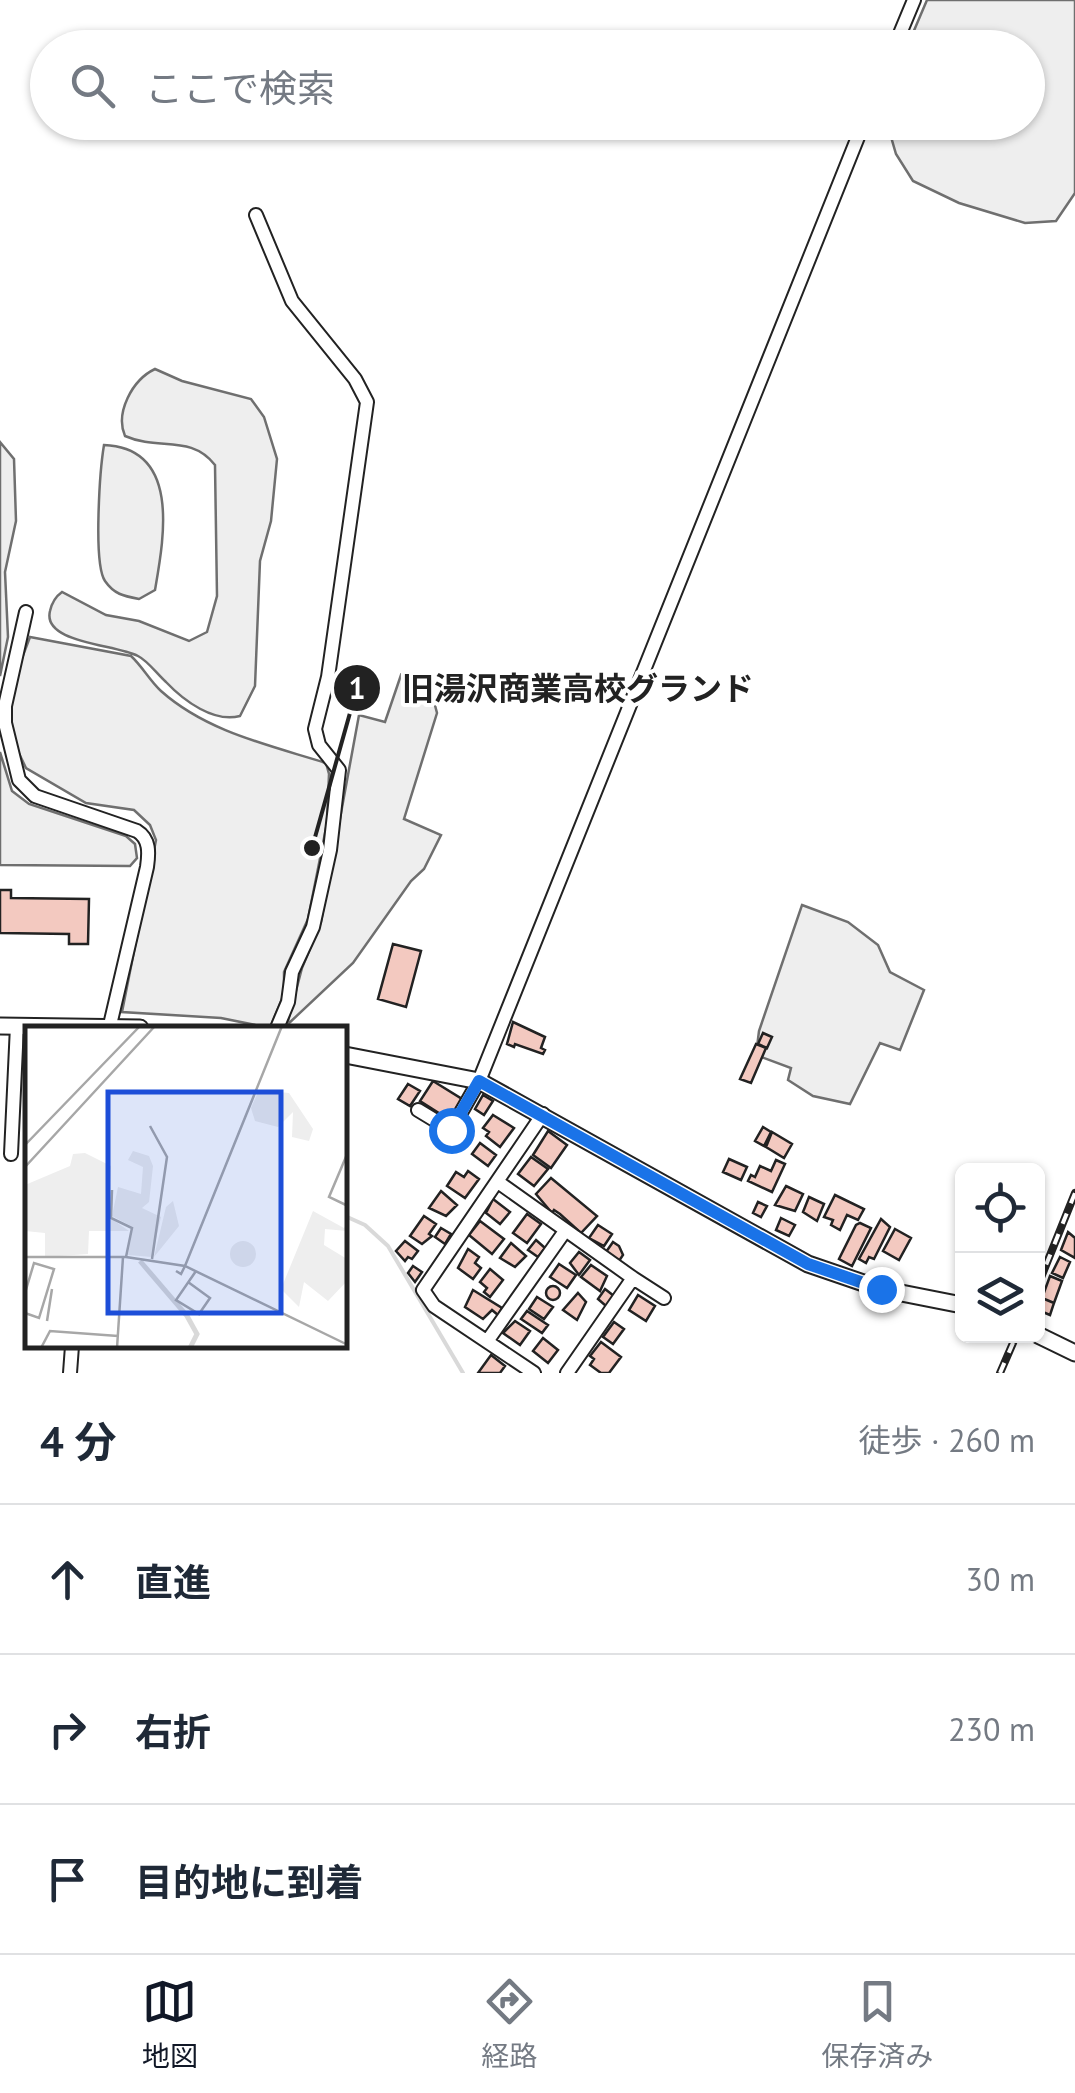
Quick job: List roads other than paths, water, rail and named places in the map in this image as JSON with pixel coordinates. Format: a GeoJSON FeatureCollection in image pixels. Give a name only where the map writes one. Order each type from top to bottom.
{"type":"FeatureCollection","features":[{"type":"Feature","properties":{"kind":"street"},"geometry":{"type":"LineString","coordinates":[[902,30],[914,0]]}},
{"type":"Feature","properties":{"kind":"street"},"geometry":{"type":"LineString","coordinates":[[418,1110],[451,1130],[479,1081],[857,140]]}},
{"type":"Feature","properties":{"kind":"street"},"geometry":{"type":"LineString","coordinates":[[256,215],[289,296],[355,378],[367,402],[328,677],[315,728],[319,745],[339,770],[330,850],[313,926],[292,972],[288,1002],[278,1026]]}},
{"type":"Feature","properties":{"kind":"street"},"geometry":{"type":"LineString","coordinates":[[26,612],[4,706],[18,780],[35,796],[137,830],[147,842],[147,866],[99,1026]]}},
{"type":"Feature","properties":{"kind":"street"},"geometry":{"type":"LineString","coordinates":[[0,1026],[25,1026]]}},
{"type":"Feature","properties":{"kind":"street"},"geometry":{"type":"LineString","coordinates":[[12,1154],[18,1026]]}},
{"type":"Feature","properties":{"kind":"street"},"geometry":{"type":"LineString","coordinates":[[348,1056],[479,1081],[808,1264],[881,1289],[955,1303]]}},
{"type":"Feature","properties":{"kind":"street"},"geometry":{"type":"LineString","coordinates":[[534,1373],[434,1306],[423,1290],[543,1114]]}},
{"type":"Feature","properties":{"kind":"street"},"geometry":{"type":"LineString","coordinates":[[498,1182],[664,1298]]}},
{"type":"Feature","properties":{"kind":"street"},"geometry":{"type":"LineString","coordinates":[[488,1340],[565,1231]]}},
{"type":"Feature","properties":{"kind":"street"},"geometry":{"type":"LineString","coordinates":[[567,1373],[634,1278]]}},
{"type":"Feature","properties":{"kind":"street"},"geometry":{"type":"LineString","coordinates":[[1045,1338],[1075,1352]]}},
{"type":"Feature","properties":{"kind":"street"},"geometry":{"type":"LineString","coordinates":[[70,1373],[72,1348]]}},
{"type":"Feature","properties":{"kind":"waterway"},"geometry":{"type":"LineString","coordinates":[[348,1217],[365,1225],[388,1246],[463,1373]]}},
{"type":"Feature","properties":{"kind":"railway"},"geometry":{"type":"LineString","coordinates":[[1045,1268],[1075,1193]]}},
{"type":"Feature","properties":{"kind":"railway"},"geometry":{"type":"LineString","coordinates":[[1000,1373],[1013,1343]]}},
{"type":"Feature","properties":{"kind":"place","name":"旧湯沢商業高校グランド"},"geometry":{"type":"Point","coordinates":[312,848]}}]}
